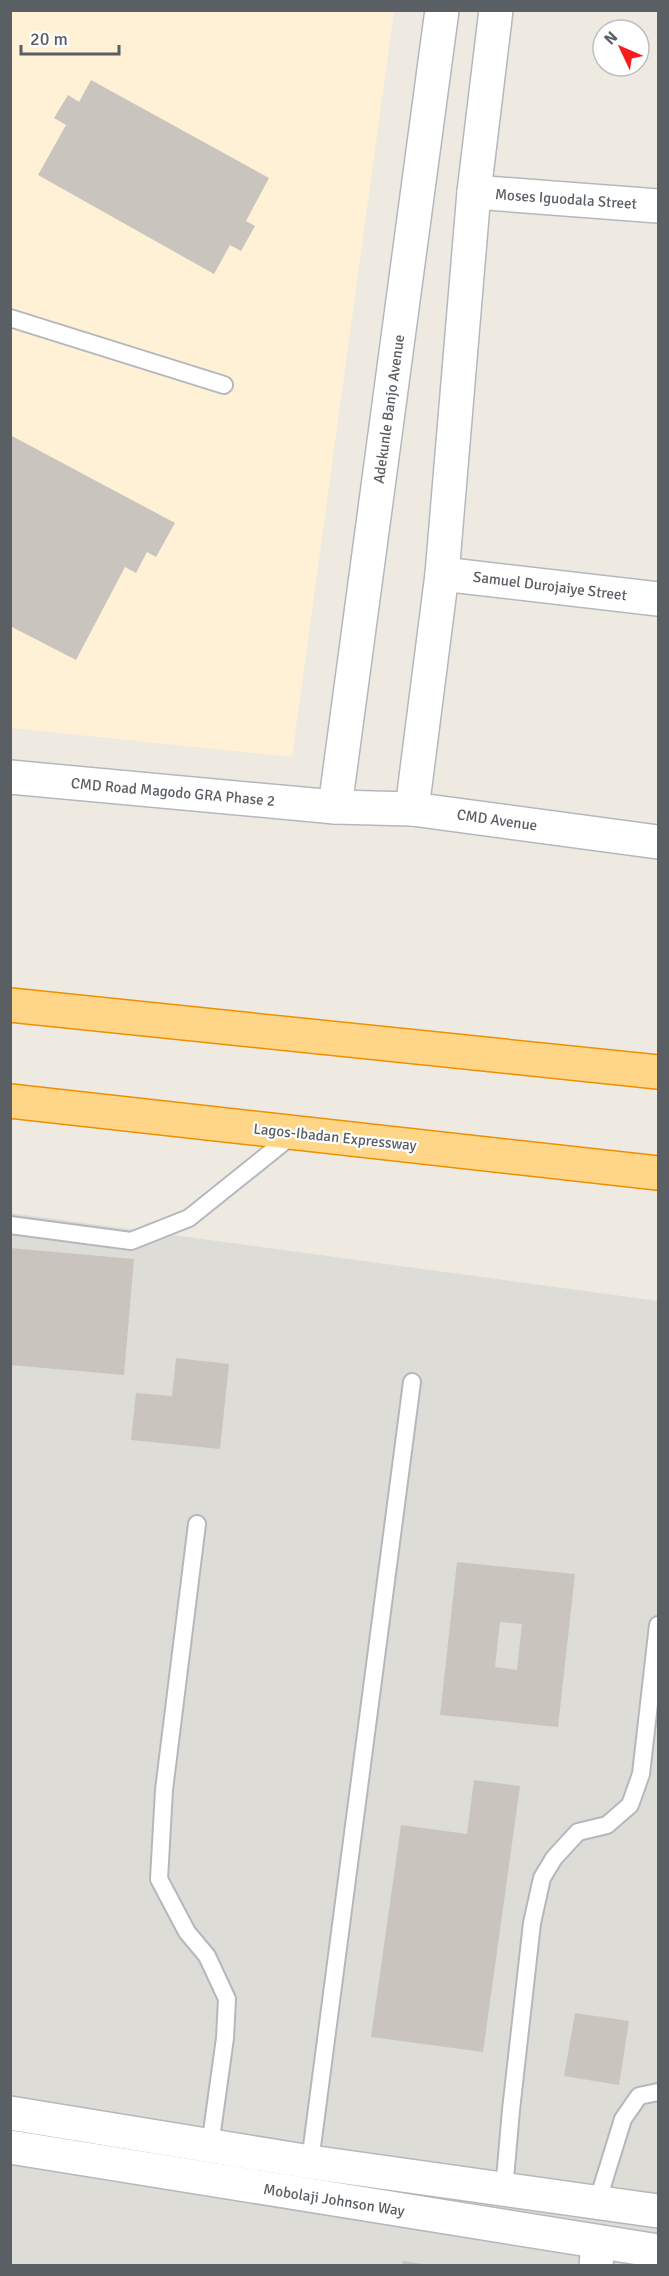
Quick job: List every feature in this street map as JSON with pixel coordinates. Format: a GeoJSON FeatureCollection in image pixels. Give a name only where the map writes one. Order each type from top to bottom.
{"type":"FeatureCollection","features":[{"type":"Feature","properties":{"kind":"highway"},"geometry":{"type":"LineString","coordinates":[[10,1005],[658,1072]]}},
{"type":"Feature","properties":{"kind":"highway","name":"Lagos-Ibadan Expressway"},"geometry":{"type":"LineString","coordinates":[[10,1101],[658,1173]]}},
{"type":"Feature","properties":{"kind":"street","name":"Adekunle Banjo Avenue"},"geometry":{"type":"LineString","coordinates":[[335,807],[442,10]]}},
{"type":"Feature","properties":{"kind":"street"},"geometry":{"type":"LineString","coordinates":[[412,809],[442,574],[474,192],[496,10]]}},
{"type":"Feature","properties":{"kind":"street","name":"Moses Iguodala Street"},"geometry":{"type":"LineString","coordinates":[[474,192],[658,206]]}},
{"type":"Feature","properties":{"kind":"street","name":"Samuel Durojaiye Street"},"geometry":{"type":"LineString","coordinates":[[442,574],[658,598]]}},
{"type":"Feature","properties":{"kind":"street","name":"CMD Road Magodo GRA Phase 2"},"geometry":{"type":"LineString","coordinates":[[10,777],[335,807]]}},
{"type":"Feature","properties":{"kind":"street","name":"CMD Avenue"},"geometry":{"type":"LineString","coordinates":[[335,807],[412,809],[658,842]]}},
{"type":"Feature","properties":{"kind":"street"},"geometry":{"type":"LineString","coordinates":[[10,2113],[310,2162],[658,2211]]}},
{"type":"Feature","properties":{"kind":"street","name":"Mobolaji Johnson Way"},"geometry":{"type":"LineString","coordinates":[[10,2147],[597,2254],[658,2251]]}},
{"type":"Feature","properties":{"kind":"lane"},"geometry":{"type":"LineString","coordinates":[[10,318],[224,385]]}},
{"type":"Feature","properties":{"kind":"lane"},"geometry":{"type":"LineString","coordinates":[[10,1225],[131,1241],[189,1218],[296,1132]]}},
{"type":"Feature","properties":{"kind":"lane"},"geometry":{"type":"LineString","coordinates":[[310,2162],[412,1382]]}},
{"type":"Feature","properties":{"kind":"lane"},"geometry":{"type":"LineString","coordinates":[[197,1524],[164,1790],[159,1879],[187,1932],[207,1956],[227,1999],[225,2038],[210,2146]]}},
{"type":"Feature","properties":{"kind":"lane"},"geometry":{"type":"LineString","coordinates":[[504,2190],[532,1923],[542,1878],[554,1858],[578,1832],[607,1825],[630,1804],[641,1774],[658,1625]]}},
{"type":"Feature","properties":{"kind":"lane"},"geometry":{"type":"LineString","coordinates":[[597,2203],[623,2119],[639,2096],[658,2092]]}},
{"type":"Feature","properties":{"kind":"shaded area"},"geometry":{"type":"Polygon","coordinates":[[[11,11],[394,11],[292,757],[11,728],[11,11]]]}},
{"type":"Feature","properties":{"kind":"shaded area"},"geometry":{"type":"Polygon","coordinates":[[[11,1213],[658,1301],[658,2265],[11,2266],[11,1213]]]}},
{"type":"Feature","properties":{"kind":"building"},"geometry":{"type":"Polygon","coordinates":[[[91,80],[269,178],[246,221],[255,226],[241,251],[230,245],[214,274],[38,175],[66,125],[54,118],[68,95],[79,102],[91,80]]]}},
{"type":"Feature","properties":{"kind":"building"},"geometry":{"type":"Polygon","coordinates":[[[10,435],[175,523],[156,557],[147,552],[136,573],[125,567],[76,660],[10,626],[10,435]]]}},
{"type":"Feature","properties":{"kind":"building"},"geometry":{"type":"Polygon","coordinates":[[[10,1248],[134,1259],[124,1375],[10,1365],[10,1248]]]}},
{"type":"Feature","properties":{"kind":"building"},"geometry":{"type":"Polygon","coordinates":[[[176,1358],[229,1364],[220,1449],[131,1440],[136,1393],[172,1396],[176,1358]]]}},
{"type":"Feature","properties":{"kind":"building"},"geometry":{"type":"Polygon","coordinates":[[[457,1562],[575,1574],[558,1727],[440,1715],[457,1562]],[[500,1622],[495,1667],[517,1670],[522,1624],[500,1622]]]}},
{"type":"Feature","properties":{"kind":"building"},"geometry":{"type":"Polygon","coordinates":[[[474,1780],[520,1786],[483,2052],[371,2037],[401,1825],[467,1834],[474,1780]]]}},
{"type":"Feature","properties":{"kind":"building"},"geometry":{"type":"Polygon","coordinates":[[[575,2013],[629,2021],[619,2085],[564,2076],[575,2013]]]}},
{"type":"Feature","properties":{"kind":"building"},"geometry":{"type":"Polygon","coordinates":[[[403,2261],[423,2264],[423,2266],[402,2266],[403,2261]]]}}]}
